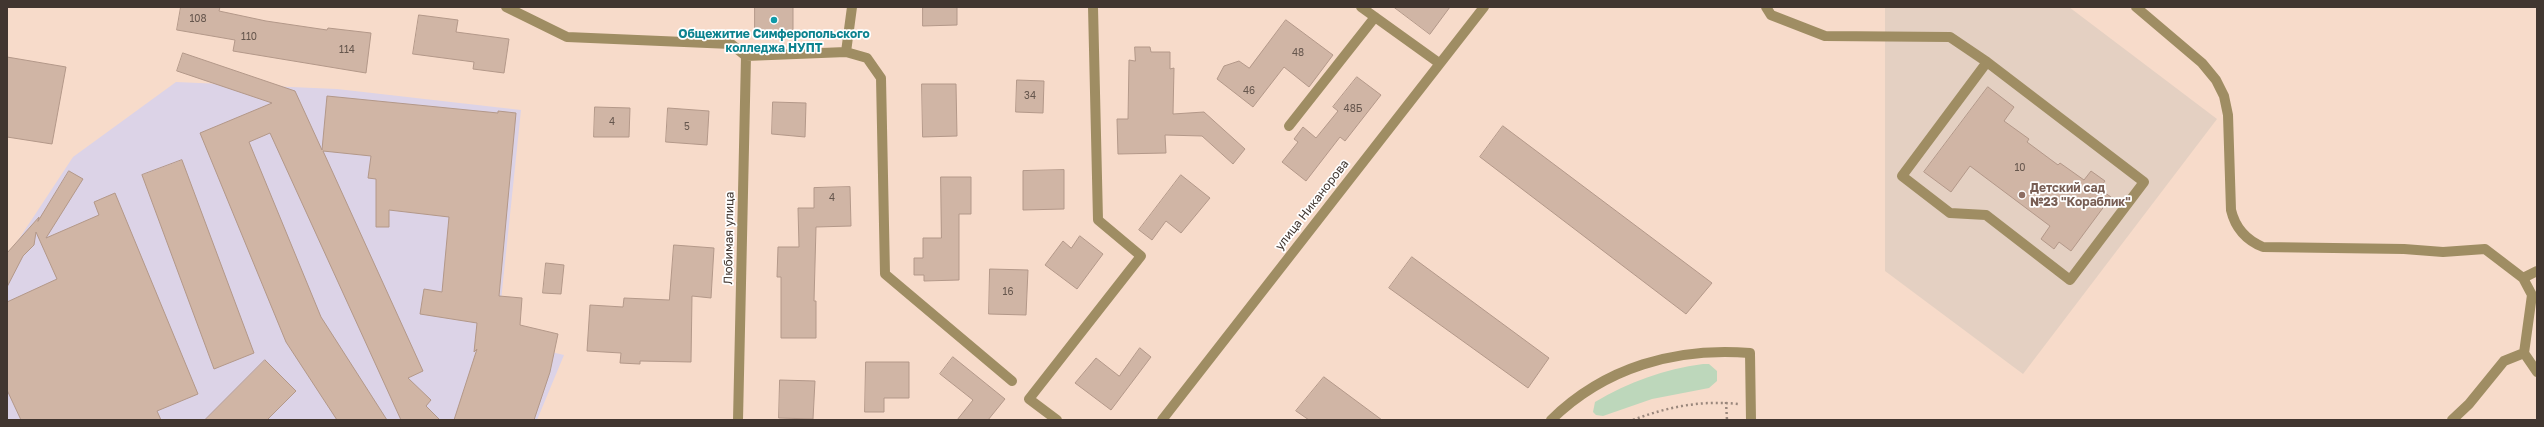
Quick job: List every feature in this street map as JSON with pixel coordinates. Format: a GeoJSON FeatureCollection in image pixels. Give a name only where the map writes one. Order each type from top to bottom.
{"type":"FeatureCollection","features":[{"type":"Feature","properties":{"kind":"street"},"geometry":{"type":"LineString","coordinates":[[506,7],[567,37],[731,44],[746,56],[846,52],[866,58],[881,78],[885,274],[1012,381]]}},
{"type":"Feature","properties":{"kind":"street"},"geometry":{"type":"LineString","coordinates":[[846,52],[852,7]]}},
{"type":"Feature","properties":{"kind":"street"},"geometry":{"type":"LineString","coordinates":[[1057,420],[1029,399],[1141,256],[1098,220],[1094,7]]}},
{"type":"Feature","properties":{"kind":"street"},"geometry":{"type":"LineString","coordinates":[[1361,7],[1438,63]]}},
{"type":"Feature","properties":{"kind":"street","name":"улица Никанорова"},"geometry":{"type":"LineString","coordinates":[[1162,420],[1438,63],[1484,7]]}},
{"type":"Feature","properties":{"kind":"street"},"geometry":{"type":"LineString","coordinates":[[1766,7],[1771,15],[1826,36],[1950,37],[1987,62],[2144,182],[2070,280],[1986,215],[1950,213],[1902,176],[1987,62]]}},
{"type":"Feature","properties":{"kind":"street"},"geometry":{"type":"LineString","coordinates":[[2136,7],[2202,63],[2216,80],[2224,96],[2228,114],[2231,210],[2234,222],[2254,243],[2263,247],[2404,249],[2443,252],[2485,249],[2523,278],[2532,295],[2524,354],[2537,372]]}},
{"type":"Feature","properties":{"kind":"street"},"geometry":{"type":"LineString","coordinates":[[1289,126],[1375,17]]}},
{"type":"Feature","properties":{"kind":"street","name":"Любимая улица"},"geometry":{"type":"LineString","coordinates":[[738,420],[746,56]]}},
{"type":"Feature","properties":{"kind":"street"},"geometry":{"type":"LineString","coordinates":[[2523,278],[2537,271]]}},
{"type":"Feature","properties":{"kind":"street"},"geometry":{"type":"LineString","coordinates":[[1552,420],[1570,403],[1611,377],[1655,360],[1702,352],[1750,353],[1751,420]]}},
{"type":"Feature","properties":{"kind":"street"},"geometry":{"type":"LineString","coordinates":[[2452,420],[2468,404],[2504,360],[2524,354]]}},
{"type":"Feature","properties":{"kind":"path"},"geometry":{"type":"LineString","coordinates":[[1726,402],[1727,420]]}},
{"type":"Feature","properties":{"kind":"path"},"geometry":{"type":"LineString","coordinates":[[1633,420],[1677,406],[1726,402],[1751,405]]}},
{"type":"Feature","properties":{"kind":"path"},"geometry":{"type":"LineString","coordinates":[[1645,415],[1645,420]]}},
{"type":"Feature","properties":{"kind":"shaded area","name":"Детский сад №23 \"Кораблик\""},"geometry":{"type":"Polygon","coordinates":[[[1885,7],[2069,7],[2217,119],[2023,374],[1885,271],[1885,7]]]}},
{"type":"Feature","properties":{"kind":"shaded area"},"geometry":{"type":"Polygon","coordinates":[[[176,82],[337,89],[521,110],[497,339],[564,355],[537,420],[7,420],[7,257],[73,157],[176,82]]]}},
{"type":"Feature","properties":{"kind":"green space"},"geometry":{"type":"Polygon","coordinates":[[[1709,364],[1717,371],[1717,381],[1709,388],[1652,399],[1603,416],[1596,415],[1593,412],[1595,402],[1621,388],[1647,377],[1674,369],[1709,364]]]}},
{"type":"Feature","properties":{"kind":"building"},"geometry":{"type":"Polygon","coordinates":[[[181,7],[220,7],[219,11],[266,21],[327,30],[328,28],[371,33],[366,73],[233,51],[235,40],[177,30],[181,7]]]}},
{"type":"Feature","properties":{"kind":"building","name":"Общежитие Симферопольского колледжа НУПТ"},"geometry":{"type":"Polygon","coordinates":[[[755,7],[793,7],[793,33],[772,33],[772,38],[755,38],[755,7]]]}},
{"type":"Feature","properties":{"kind":"building"},"geometry":{"type":"Polygon","coordinates":[[[923,7],[957,7],[957,25],[923,26],[923,7]]]}},
{"type":"Feature","properties":{"kind":"building"},"geometry":{"type":"Polygon","coordinates":[[[1394,7],[1450,7],[1430,34],[1394,7]]]}},
{"type":"Feature","properties":{"kind":"building"},"geometry":{"type":"Polygon","coordinates":[[[419,15],[458,20],[456,32],[509,39],[504,73],[473,69],[474,62],[413,54],[419,15]]]}},
{"type":"Feature","properties":{"kind":"building"},"geometry":{"type":"Polygon","coordinates":[[[1286,20],[1333,55],[1309,87],[1284,67],[1253,107],[1217,79],[1224,66],[1239,61],[1249,68],[1286,20]]]}},
{"type":"Feature","properties":{"kind":"building"},"geometry":{"type":"Polygon","coordinates":[[[1135,47],[1150,47],[1151,52],[1170,52],[1170,69],[1174,68],[1173,114],[1204,112],[1245,149],[1233,164],[1202,136],[1165,135],[1166,153],[1118,154],[1117,119],[1128,119],[1129,60],[1135,61],[1135,47]]]}},
{"type":"Feature","properties":{"kind":"building"},"geometry":{"type":"Polygon","coordinates":[[[183,53],[295,91],[322,150],[327,96],[498,113],[498,111],[516,113],[499,296],[522,298],[520,325],[558,334],[550,372],[534,420],[454,420],[477,349],[474,352],[477,323],[420,314],[424,289],[442,292],[449,217],[389,210],[389,227],[376,227],[376,179],[368,178],[371,156],[323,151],[423,371],[408,378],[431,400],[426,406],[440,420],[401,420],[270,133],[249,142],[321,317],[387,420],[337,420],[286,342],[200,133],[272,103],[177,71],[183,53]]]}},
{"type":"Feature","properties":{"kind":"building"},"geometry":{"type":"Polygon","coordinates":[[[7,57],[66,67],[52,144],[7,137],[7,57]]]}},
{"type":"Feature","properties":{"kind":"building"},"geometry":{"type":"Polygon","coordinates":[[[1357,77],[1381,95],[1345,141],[1340,137],[1306,181],[1282,162],[1298,142],[1294,139],[1303,127],[1316,138],[1338,111],[1333,107],[1357,77]]]}},
{"type":"Feature","properties":{"kind":"building"},"geometry":{"type":"Polygon","coordinates":[[[1017,80],[1044,81],[1043,113],[1016,112],[1017,80]]]}},
{"type":"Feature","properties":{"kind":"building"},"geometry":{"type":"Polygon","coordinates":[[[922,84],[956,84],[957,136],[923,137],[922,84]]]}},
{"type":"Feature","properties":{"kind":"building"},"geometry":{"type":"Polygon","coordinates":[[[1988,87],[2014,107],[2004,121],[2029,139],[2027,142],[2058,165],[2060,163],[2084,180],[2091,171],[2105,181],[2099,189],[2111,197],[2071,251],[2059,242],[2054,249],[2041,239],[2050,226],[1970,166],[1951,192],[1924,172],[1988,87]]]}},
{"type":"Feature","properties":{"kind":"building"},"geometry":{"type":"Polygon","coordinates":[[[773,102],[806,103],[805,137],[772,134],[773,102]]]}},
{"type":"Feature","properties":{"kind":"building"},"geometry":{"type":"Polygon","coordinates":[[[595,107],[630,108],[629,137],[594,137],[595,107]]]}},
{"type":"Feature","properties":{"kind":"building"},"geometry":{"type":"Polygon","coordinates":[[[668,108],[709,111],[707,145],[666,142],[668,108]]]}},
{"type":"Feature","properties":{"kind":"building"},"geometry":{"type":"Polygon","coordinates":[[[1503,126],[1712,283],[1686,314],[1480,157],[1503,126]]]}},
{"type":"Feature","properties":{"kind":"building"},"geometry":{"type":"Polygon","coordinates":[[[182,160],[254,353],[214,369],[142,175],[182,160]]]}},
{"type":"Feature","properties":{"kind":"building"},"geometry":{"type":"Polygon","coordinates":[[[1064,170],[1064,209],[1023,210],[1023,171],[1064,170]]]}},
{"type":"Feature","properties":{"kind":"building"},"geometry":{"type":"Polygon","coordinates":[[[69,171],[83,179],[46,238],[99,215],[94,202],[115,193],[198,394],[157,411],[161,420],[21,420],[7,390],[7,302],[57,279],[36,232],[34,245],[23,256],[7,287],[7,253],[39,217],[38,221],[69,171]]]}},
{"type":"Feature","properties":{"kind":"building"},"geometry":{"type":"Polygon","coordinates":[[[1181,175],[1210,198],[1181,233],[1166,221],[1152,240],[1139,230],[1181,175]]]}},
{"type":"Feature","properties":{"kind":"building"},"geometry":{"type":"Polygon","coordinates":[[[941,177],[971,177],[971,214],[959,214],[959,280],[924,281],[924,275],[914,275],[914,258],[923,258],[923,238],[941,238],[941,177]]]}},
{"type":"Feature","properties":{"kind":"building"},"geometry":{"type":"Polygon","coordinates":[[[850,187],[851,226],[816,227],[814,301],[816,301],[816,338],[781,338],[781,277],[777,277],[778,247],[799,247],[798,208],[814,208],[814,188],[850,187]]]}},
{"type":"Feature","properties":{"kind":"building"},"geometry":{"type":"Polygon","coordinates":[[[1080,236],[1103,254],[1077,289],[1045,265],[1063,241],[1071,248],[1080,236]]]}},
{"type":"Feature","properties":{"kind":"building"},"geometry":{"type":"Polygon","coordinates":[[[674,245],[714,248],[711,298],[692,296],[691,362],[640,361],[640,364],[620,363],[621,353],[587,351],[590,305],[623,307],[624,298],[669,300],[674,245]]]}},
{"type":"Feature","properties":{"kind":"building"},"geometry":{"type":"Polygon","coordinates":[[[1412,257],[1549,358],[1528,388],[1389,288],[1412,257]]]}},
{"type":"Feature","properties":{"kind":"building"},"geometry":{"type":"Polygon","coordinates":[[[546,263],[564,265],[561,294],[543,293],[546,263]]]}},
{"type":"Feature","properties":{"kind":"building"},"geometry":{"type":"Polygon","coordinates":[[[990,269],[1028,270],[1026,315],[989,314],[990,269]]]}},
{"type":"Feature","properties":{"kind":"building"},"geometry":{"type":"Polygon","coordinates":[[[1140,348],[1151,357],[1111,410],[1075,383],[1096,358],[1119,376],[1140,348]]]}},
{"type":"Feature","properties":{"kind":"building"},"geometry":{"type":"Polygon","coordinates":[[[953,357],[1005,399],[988,420],[957,420],[973,400],[940,374],[953,357]]]}},
{"type":"Feature","properties":{"kind":"building"},"geometry":{"type":"Polygon","coordinates":[[[265,360],[296,391],[267,420],[205,420],[265,360]]]}},
{"type":"Feature","properties":{"kind":"building"},"geometry":{"type":"Polygon","coordinates":[[[866,362],[909,362],[909,398],[884,398],[884,412],[865,412],[866,362]]]}},
{"type":"Feature","properties":{"kind":"building"},"geometry":{"type":"Polygon","coordinates":[[[1324,377],[1382,420],[1309,420],[1296,411],[1324,377]]]}},
{"type":"Feature","properties":{"kind":"building"},"geometry":{"type":"Polygon","coordinates":[[[780,380],[815,381],[813,419],[779,418],[780,380]]]}},
{"type":"Feature","properties":{"kind":"place","name":"Общежитие Симферопольского колледжа НУПТ"},"geometry":{"type":"Point","coordinates":[774,20]}},
{"type":"Feature","properties":{"kind":"place","name":"Детский сад №23 \"Кораблик\""},"geometry":{"type":"Point","coordinates":[2022,195]}}]}
